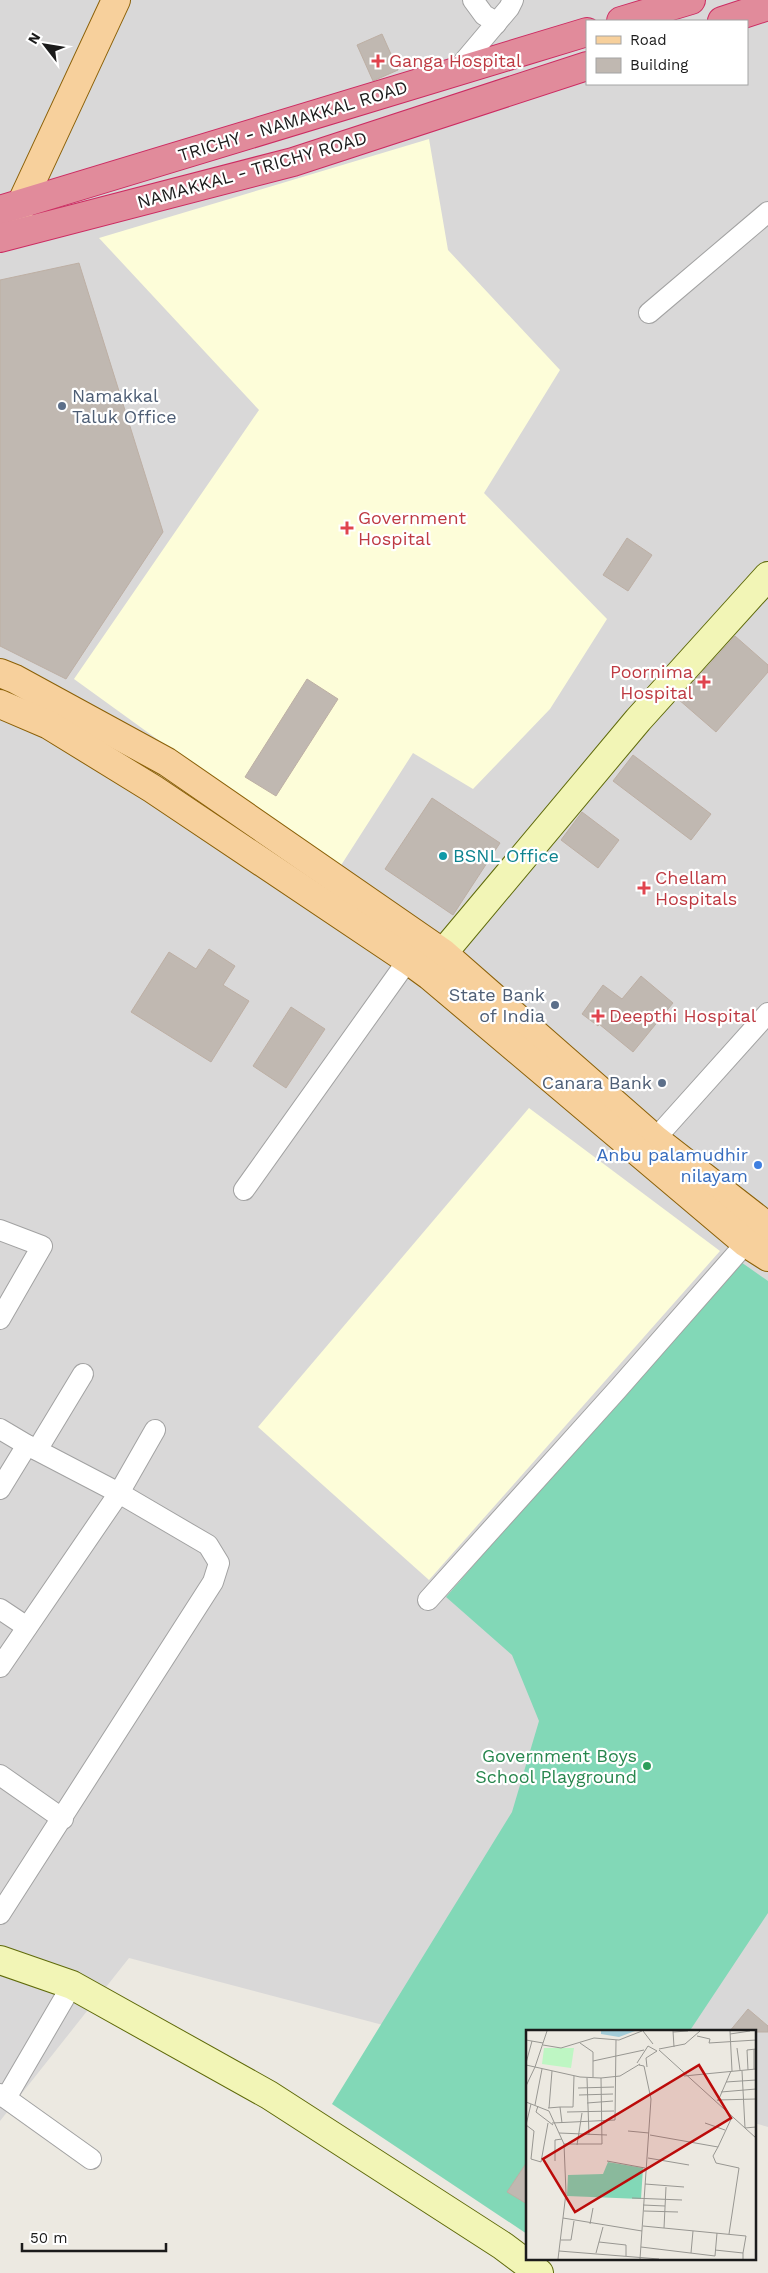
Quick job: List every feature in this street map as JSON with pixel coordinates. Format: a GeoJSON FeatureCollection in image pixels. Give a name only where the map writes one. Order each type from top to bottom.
{"type":"FeatureCollection","features":[{"type":"Feature","properties":{"kind":"highway"},"geometry":{"type":"LineString","coordinates":[[624,20],[691,0]]}},
{"type":"Feature","properties":{"kind":"highway"},"geometry":{"type":"LineString","coordinates":[[725,20],[768,6]]}},
{"type":"Feature","properties":{"kind":"highway","name":"TRICHY - NAMAKKAL ROAD"},"geometry":{"type":"LineString","coordinates":[[11,207],[586,32]]}},
{"type":"Feature","properties":{"kind":"highway","name":"NAMAKKAL - TRICHY ROAD"},"geometry":{"type":"LineString","coordinates":[[6,237],[293,162],[586,66]]}},
{"type":"Feature","properties":{"kind":"main road"},"geometry":{"type":"LineString","coordinates":[[6,237],[11,207],[116,0]]}},
{"type":"Feature","properties":{"kind":"main road"},"geometry":{"type":"LineString","coordinates":[[0,673],[15,679],[168,762],[436,965],[768,1227]]}},
{"type":"Feature","properties":{"kind":"main road"},"geometry":{"type":"LineString","coordinates":[[0,704],[49,724],[153,789],[408,960],[436,965],[757,1250]]}},
{"type":"Feature","properties":{"kind":"street"},"geometry":{"type":"LineString","coordinates":[[473,0],[484,15],[496,22],[496,24]]}},
{"type":"Feature","properties":{"kind":"street"},"geometry":{"type":"LineString","coordinates":[[455,72],[496,24],[513,0]]}},
{"type":"Feature","properties":{"kind":"street"},"geometry":{"type":"LineString","coordinates":[[766,0],[768,6]]}},
{"type":"Feature","properties":{"kind":"street"},"geometry":{"type":"LineString","coordinates":[[649,313],[768,212]]}},
{"type":"Feature","properties":{"kind":"street"},"geometry":{"type":"LineString","coordinates":[[436,965],[638,720],[768,576]]}},
{"type":"Feature","properties":{"kind":"street"},"geometry":{"type":"LineString","coordinates":[[244,1190],[408,960]]}},
{"type":"Feature","properties":{"kind":"street"},"geometry":{"type":"LineString","coordinates":[[655,1139],[768,1013]]}},
{"type":"Feature","properties":{"kind":"street"},"geometry":{"type":"LineString","coordinates":[[0,1230],[42,1246],[0,1319]]}},
{"type":"Feature","properties":{"kind":"street"},"geometry":{"type":"LineString","coordinates":[[428,1600],[617,1390],[757,1250]]}},
{"type":"Feature","properties":{"kind":"street"},"geometry":{"type":"LineString","coordinates":[[0,1489],[83,1374]]}},
{"type":"Feature","properties":{"kind":"street"},"geometry":{"type":"LineString","coordinates":[[0,1429],[119,1493],[208,1545],[219,1563],[213,1582],[63,1819],[0,1914]]}},
{"type":"Feature","properties":{"kind":"street"},"geometry":{"type":"LineString","coordinates":[[0,1667],[119,1493],[155,1430]]}},
{"type":"Feature","properties":{"kind":"street"},"geometry":{"type":"LineString","coordinates":[[0,1609],[27,1627]]}},
{"type":"Feature","properties":{"kind":"street"},"geometry":{"type":"LineString","coordinates":[[0,1775],[63,1819]]}},
{"type":"Feature","properties":{"kind":"street"},"geometry":{"type":"LineString","coordinates":[[0,1960],[72,1985],[269,2095],[503,2246],[539,2273]]}},
{"type":"Feature","properties":{"kind":"street"},"geometry":{"type":"LineString","coordinates":[[72,1985],[3,2096],[91,2159]]}},
{"type":"Feature","properties":{"kind":"shaded area"},"geometry":{"type":"Polygon","coordinates":[[[0,0],[768,0],[768,2127],[756,2124],[756,2030],[526,2030],[526,2063],[129,1958],[0,2121],[0,0]]]}},
{"type":"Feature","properties":{"kind":"shaded area","name":"Government Hospital"},"geometry":{"type":"Polygon","coordinates":[[[429,139],[448,250],[560,370],[484,493],[607,619],[550,709],[473,789],[413,753],[338,870],[74,679],[259,410],[99,238],[429,139]]]}},
{"type":"Feature","properties":{"kind":"shaded area"},"geometry":{"type":"Polygon","coordinates":[[[529,1108],[720,1251],[429,1580],[258,1427],[529,1108]]]}},
{"type":"Feature","properties":{"kind":"green space","name":"Government Boys School Playground"},"geometry":{"type":"Polygon","coordinates":[[[738,1260],[768,1281],[768,1913],[690,2030],[526,2030],[526,2233],[332,2104],[512,1812],[539,1721],[512,1655],[446,1597],[738,1260]]]}},
{"type":"Feature","properties":{"kind":"building"},"geometry":{"type":"Polygon","coordinates":[[[382,34],[398,70],[373,81],[357,45],[382,34]]]}},
{"type":"Feature","properties":{"kind":"building","name":"Namakkal Taluk Office"},"geometry":{"type":"Polygon","coordinates":[[[79,263],[163,532],[66,679],[0,646],[0,280],[79,263]]]}},
{"type":"Feature","properties":{"kind":"building"},"geometry":{"type":"Polygon","coordinates":[[[627,538],[652,555],[628,591],[603,575],[627,538]]]}},
{"type":"Feature","properties":{"kind":"building"},"geometry":{"type":"Polygon","coordinates":[[[735,636],[768,665],[768,672],[716,732],[678,699],[735,636]]]}},
{"type":"Feature","properties":{"kind":"building"},"geometry":{"type":"Polygon","coordinates":[[[307,679],[338,699],[276,796],[245,777],[307,679]]]}},
{"type":"Feature","properties":{"kind":"building"},"geometry":{"type":"Polygon","coordinates":[[[633,755],[711,814],[691,840],[613,781],[633,755]]]}},
{"type":"Feature","properties":{"kind":"building","name":"BSNL Office"},"geometry":{"type":"Polygon","coordinates":[[[432,798],[500,843],[453,915],[385,869],[432,798]]]}},
{"type":"Feature","properties":{"kind":"building"},"geometry":{"type":"Polygon","coordinates":[[[582,812],[619,840],[598,868],[561,840],[582,812]]]}},
{"type":"Feature","properties":{"kind":"building"},"geometry":{"type":"Polygon","coordinates":[[[209,949],[235,966],[223,985],[249,1001],[211,1062],[131,1012],[169,952],[196,969],[209,949]]]}},
{"type":"Feature","properties":{"kind":"building"},"geometry":{"type":"Polygon","coordinates":[[[641,976],[673,1003],[633,1052],[599,1024],[598,1026],[582,1014],[603,985],[622,999],[641,976]]]}},
{"type":"Feature","properties":{"kind":"building"},"geometry":{"type":"Polygon","coordinates":[[[291,1007],[325,1029],[286,1088],[253,1066],[291,1007]]]}},
{"type":"Feature","properties":{"kind":"building"},"geometry":{"type":"Polygon","coordinates":[[[748,2009],[768,2026],[768,2032],[731,2030],[748,2009]]]}},
{"type":"Feature","properties":{"kind":"building"},"geometry":{"type":"Polygon","coordinates":[[[526,2164],[526,2203],[507,2192],[526,2164]]]}},
{"type":"Feature","properties":{"kind":"place","name":"Ganga Hospital"},"geometry":{"type":"Point","coordinates":[378,61]}},
{"type":"Feature","properties":{"kind":"place","name":"Namakkal Taluk Office"},"geometry":{"type":"Point","coordinates":[62,406]}},
{"type":"Feature","properties":{"kind":"place","name":"Government Hospital"},"geometry":{"type":"Point","coordinates":[347,528]}},
{"type":"Feature","properties":{"kind":"place","name":"Poornima Hospital"},"geometry":{"type":"Point","coordinates":[704,682]}},
{"type":"Feature","properties":{"kind":"place","name":"BSNL Office"},"geometry":{"type":"Point","coordinates":[443,856]}},
{"type":"Feature","properties":{"kind":"place","name":"Chellam Hospitals"},"geometry":{"type":"Point","coordinates":[644,888]}},
{"type":"Feature","properties":{"kind":"place","name":"State Bank of India"},"geometry":{"type":"Point","coordinates":[555,1005]}},
{"type":"Feature","properties":{"kind":"place","name":"Deepthi Hospital"},"geometry":{"type":"Point","coordinates":[598,1016]}},
{"type":"Feature","properties":{"kind":"place","name":"Canara Bank"},"geometry":{"type":"Point","coordinates":[662,1083]}},
{"type":"Feature","properties":{"kind":"place","name":"Anbu palamudhir nilayam"},"geometry":{"type":"Point","coordinates":[758,1165]}},
{"type":"Feature","properties":{"kind":"place","name":"Government Boys School Playground"},"geometry":{"type":"Point","coordinates":[647,1766]}}]}
